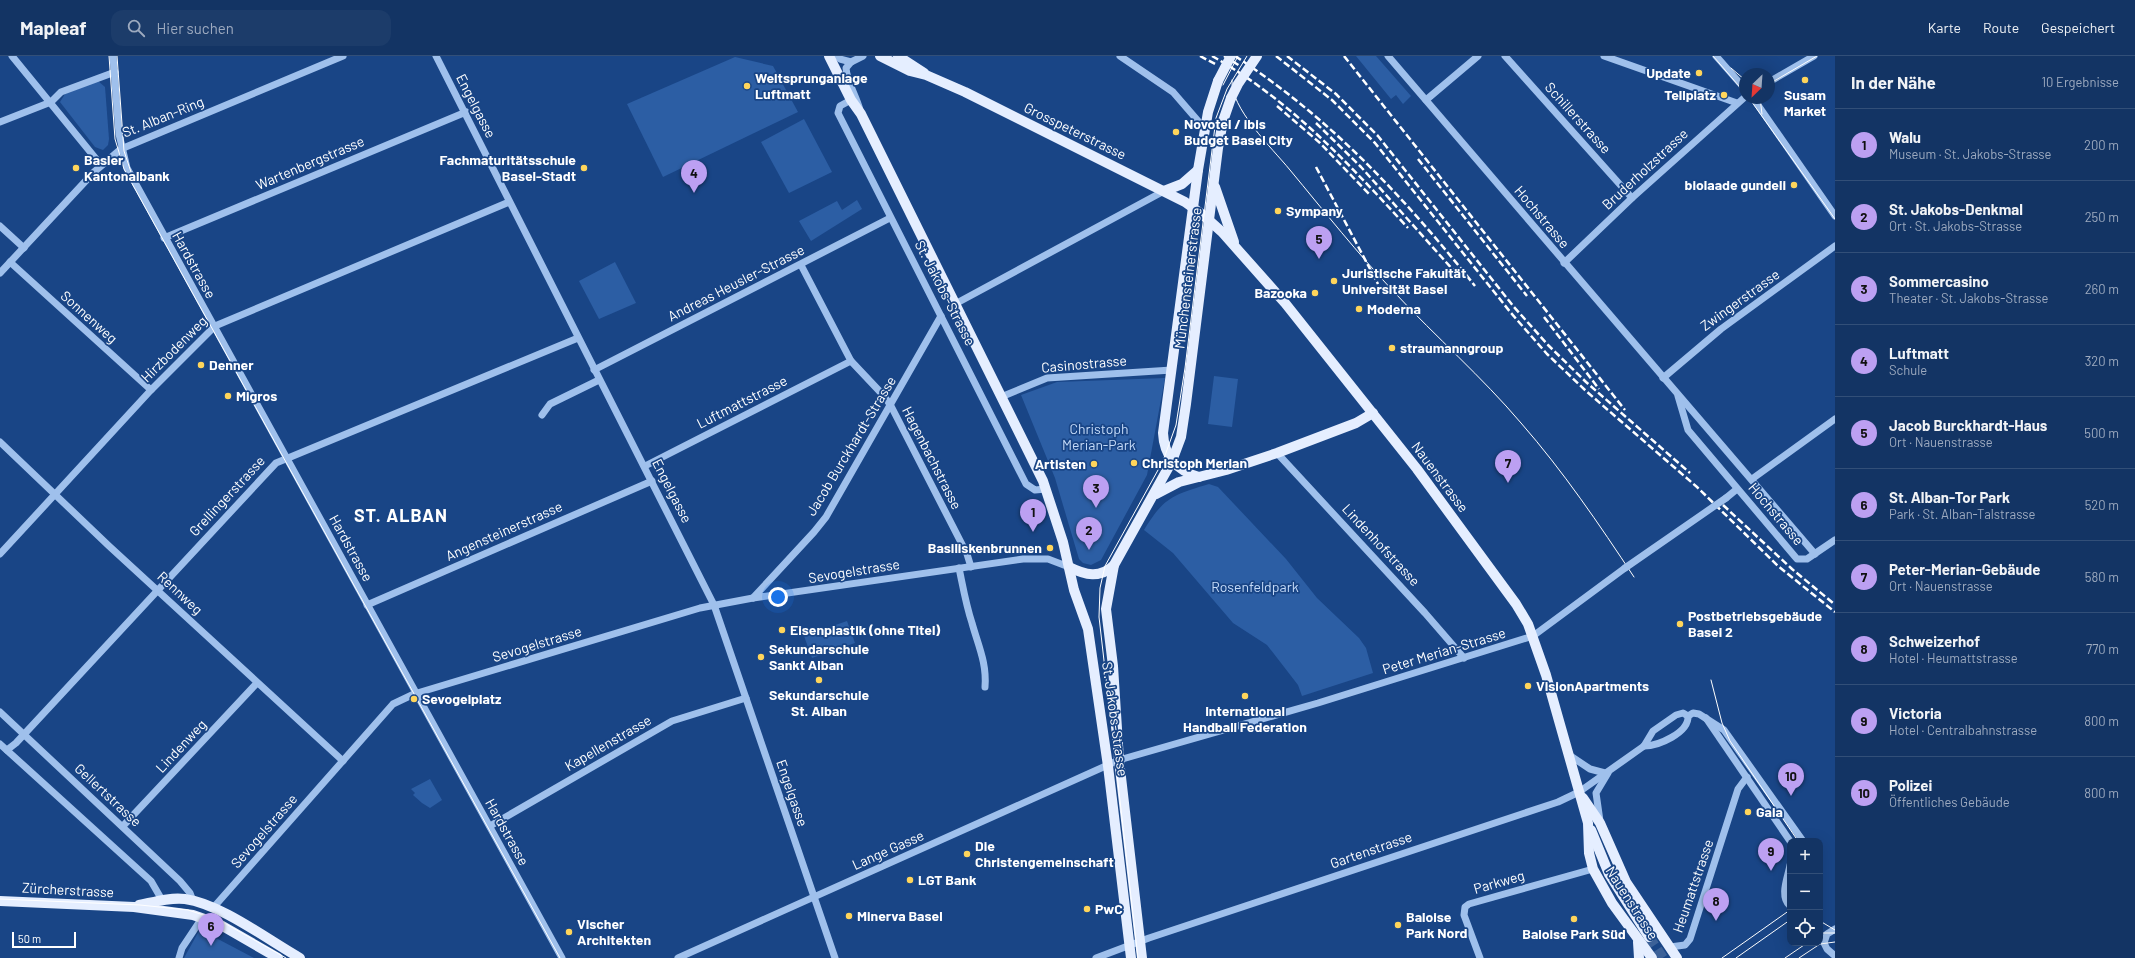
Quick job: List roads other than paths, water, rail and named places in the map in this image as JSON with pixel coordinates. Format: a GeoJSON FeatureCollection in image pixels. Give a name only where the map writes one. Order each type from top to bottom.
{"type":"FeatureCollection","features":[{"type":"Feature","properties":{"kind":"main road","name":"St. Jakobs-Strasse"},"geometry":{"type":"LineString","coordinates":[[829,56],[851,100],[861,114],[1037,466],[1046,489],[1069,567],[1074,590],[1088,629],[1108,766],[1131,958]]}},
{"type":"Feature","properties":{"kind":"main road","name":"Grosspeterstrasse"},"geometry":{"type":"LineString","coordinates":[[880,56],[910,71],[926,75]]}},
{"type":"Feature","properties":{"kind":"main road","name":"Grosspeterstrasse"},"geometry":{"type":"LineString","coordinates":[[898,56],[926,75],[1164,191],[1194,208],[1209,219]]}},
{"type":"Feature","properties":{"kind":"main road","name":"Münchensteinerstrasse"},"geometry":{"type":"LineString","coordinates":[[1172,461],[1163,442],[1198,170],[1210,104],[1218,81],[1231,56]]}},
{"type":"Feature","properties":{"kind":"main road","name":"Münchensteinerstrasse"},"geometry":{"type":"LineString","coordinates":[[1114,565],[1172,461],[1183,426],[1221,129],[1231,98],[1238,84],[1257,56]]}},
{"type":"Feature","properties":{"kind":"main road"},"geometry":{"type":"LineString","coordinates":[[1164,191],[1182,184],[1198,170]]}},
{"type":"Feature","properties":{"kind":"main road"},"geometry":{"type":"LineString","coordinates":[[1215,171],[1217,194],[1235,246]]}},
{"type":"Feature","properties":{"kind":"main road","name":"Nauenstrasse"},"geometry":{"type":"LineString","coordinates":[[1209,219],[1285,303],[1373,413],[1506,589],[1525,618],[1546,672],[1588,823],[1589,853],[1593,869],[1612,903],[1638,942],[1652,958]]}},
{"type":"Feature","properties":{"kind":"main road"},"geometry":{"type":"LineString","coordinates":[[1154,495],[1165,488],[1277,453],[1356,423],[1373,413]]}},
{"type":"Feature","properties":{"kind":"main road"},"geometry":{"type":"LineString","coordinates":[[1172,461],[1187,472],[1199,477]]}},
{"type":"Feature","properties":{"kind":"main road","name":"St. Jakobs-Strasse"},"geometry":{"type":"LineString","coordinates":[[1114,565],[1106,609],[1113,666],[1119,760],[1142,958]]}},
{"type":"Feature","properties":{"kind":"main road"},"geometry":{"type":"LineString","coordinates":[[1069,567],[1086,574],[1094,575],[1108,571],[1114,565]]}},
{"type":"Feature","properties":{"kind":"main road","name":"Nauenstrasse"},"geometry":{"type":"LineString","coordinates":[[1579,792],[1600,823],[1626,882],[1678,958]]}},
{"type":"Feature","properties":{"kind":"main road"},"geometry":{"type":"LineString","coordinates":[[1588,823],[1609,874],[1649,937]]}},
{"type":"Feature","properties":{"kind":"main road","name":"Zürcherstrasse"},"geometry":{"type":"LineString","coordinates":[[134,907],[162,900],[177,899],[193,901],[213,908],[300,958]]}},
{"type":"Feature","properties":{"kind":"main road"},"geometry":{"type":"LineString","coordinates":[[162,900],[171,912]]}},
{"type":"Feature","properties":{"kind":"main road","name":"Zürcherstrasse"},"geometry":{"type":"LineString","coordinates":[[0,901],[134,907],[183,914],[202,918],[235,932],[278,958]]}},
{"type":"Feature","properties":{"kind":"main road"},"geometry":{"type":"LineString","coordinates":[[183,914],[193,901],[202,918],[213,908]]}},
{"type":"Feature","properties":{"kind":"main road"},"geometry":{"type":"LineString","coordinates":[[1638,942],[1638,958]]}},
{"type":"Feature","properties":{"kind":"street"},"geometry":{"type":"LineString","coordinates":[[12,56],[101,165]]}},
{"type":"Feature","properties":{"kind":"street","name":"Hardstrasse"},"geometry":{"type":"LineString","coordinates":[[113,56],[121,149],[126,168],[562,958]]}},
{"type":"Feature","properties":{"kind":"street","name":"St. Alban-Ring"},"geometry":{"type":"LineString","coordinates":[[0,273],[101,165],[121,149],[343,56]]}},
{"type":"Feature","properties":{"kind":"street","name":"Engelgasse"},"geometry":{"type":"LineString","coordinates":[[436,56],[466,112],[509,202],[599,380],[645,466],[714,605],[835,958]]}},
{"type":"Feature","properties":{"kind":"street"},"geometry":{"type":"LineString","coordinates":[[837,56],[843,60],[851,62],[863,56]]}},
{"type":"Feature","properties":{"kind":"street"},"geometry":{"type":"LineString","coordinates":[[1120,56],[1173,92],[1205,129]]}},
{"type":"Feature","properties":{"kind":"street","name":"Hochstrasse"},"geometry":{"type":"LineString","coordinates":[[1388,56],[1815,554],[1803,560],[1797,559],[1688,430],[1677,394]]}},
{"type":"Feature","properties":{"kind":"street"},"geometry":{"type":"LineString","coordinates":[[1426,100],[1478,56]]}},
{"type":"Feature","properties":{"kind":"street","name":"Schillerstrasse"},"geometry":{"type":"LineString","coordinates":[[1505,56],[1632,198]]}},
{"type":"Feature","properties":{"kind":"street"},"geometry":{"type":"LineString","coordinates":[[1604,56],[1737,103]]}},
{"type":"Feature","properties":{"kind":"street"},"geometry":{"type":"LineString","coordinates":[[1716,56],[1739,82]]}},
{"type":"Feature","properties":{"kind":"street"},"geometry":{"type":"LineString","coordinates":[[1775,79],[1814,56]]}},
{"type":"Feature","properties":{"kind":"street","name":"St. Jakobs-Strasse"},"geometry":{"type":"LineString","coordinates":[[851,62],[846,68],[846,74],[857,97],[861,114]]}},
{"type":"Feature","properties":{"kind":"street"},"geometry":{"type":"LineString","coordinates":[[0,122],[51,102],[61,92],[114,72]]}},
{"type":"Feature","properties":{"kind":"street","name":"St. Jakobs-Strasse"},"geometry":{"type":"LineString","coordinates":[[851,100],[840,106],[838,113],[890,218],[1026,484],[1035,490],[1046,489]]}},
{"type":"Feature","properties":{"kind":"street","name":"Bruderholzstrasse"},"geometry":{"type":"LineString","coordinates":[[1564,263],[1632,198],[1737,103]]}},
{"type":"Feature","properties":{"kind":"street"},"geometry":{"type":"LineString","coordinates":[[1757,104],[1835,216]]}},
{"type":"Feature","properties":{"kind":"street","name":"Wartenbergstrasse"},"geometry":{"type":"LineString","coordinates":[[164,238],[466,112]]}},
{"type":"Feature","properties":{"kind":"street"},"geometry":{"type":"LineString","coordinates":[[955,304],[1164,191]]}},
{"type":"Feature","properties":{"kind":"street","name":"Hirzbodenweg"},"geometry":{"type":"LineString","coordinates":[[0,554],[151,390],[213,327],[509,202]]}},
{"type":"Feature","properties":{"kind":"street","name":"Andreas Heusler-Strasse"},"geometry":{"type":"LineString","coordinates":[[594,370],[890,218]]}},
{"type":"Feature","properties":{"kind":"street"},"geometry":{"type":"LineString","coordinates":[[0,226],[24,248]]}},
{"type":"Feature","properties":{"kind":"street","name":"Zwingerstrasse"},"geometry":{"type":"LineString","coordinates":[[1663,378],[1721,329],[1835,246]]}},
{"type":"Feature","properties":{"kind":"street","name":"Sonnenweg"},"geometry":{"type":"LineString","coordinates":[[10,262],[151,390]]}},
{"type":"Feature","properties":{"kind":"street","name":"Hagenbachstrasse"},"geometry":{"type":"LineString","coordinates":[[801,264],[851,361],[884,396],[891,406],[967,554],[971,567]]}},
{"type":"Feature","properties":{"kind":"street","name":"Jacob Burckhardt-Strasse"},"geometry":{"type":"LineString","coordinates":[[753,598],[826,517],[891,406],[941,316]]}},
{"type":"Feature","properties":{"kind":"street","name":"Grellingerstrasse"},"geometry":{"type":"LineString","coordinates":[[7,750],[24,734],[276,463],[286,457],[578,338]]}},
{"type":"Feature","properties":{"kind":"street","name":"Luftmattstrasse"},"geometry":{"type":"LineString","coordinates":[[645,466],[851,361]]}},
{"type":"Feature","properties":{"kind":"street","name":"Casinostrasse"},"geometry":{"type":"LineString","coordinates":[[1002,396],[1047,378],[1172,370]]}},
{"type":"Feature","properties":{"kind":"street"},"geometry":{"type":"LineString","coordinates":[[542,414],[550,404],[599,380]]}},
{"type":"Feature","properties":{"kind":"street"},"geometry":{"type":"LineString","coordinates":[[1752,479],[1835,419]]}},
{"type":"Feature","properties":{"kind":"street","name":"Rennweg"},"geometry":{"type":"LineString","coordinates":[[0,442],[257,683],[343,761]]}},
{"type":"Feature","properties":{"kind":"street","name":"Lindenhofstrasse"},"geometry":{"type":"LineString","coordinates":[[1277,453],[1425,613],[1464,658]]}},
{"type":"Feature","properties":{"kind":"street","name":"Angensteinerstrasse"},"geometry":{"type":"LineString","coordinates":[[367,605],[652,481]]}},
{"type":"Feature","properties":{"kind":"street","name":"Peter Merian-Strasse"},"geometry":{"type":"LineString","coordinates":[[1108,766],[1119,760],[1318,703],[1533,636],[1621,571],[1738,489]]}},
{"type":"Feature","properties":{"kind":"street"},"geometry":{"type":"LineString","coordinates":[[1815,554],[1835,540]]}},
{"type":"Feature","properties":{"kind":"street","name":"Sevogelstrasse"},"geometry":{"type":"LineString","coordinates":[[213,908],[394,704],[416,693],[714,605],[753,598],[1031,558],[1048,560],[1069,567]]}},
{"type":"Feature","properties":{"kind":"street"},"geometry":{"type":"LineString","coordinates":[[959,568],[972,625],[982,654],[986,674],[985,686]]}},
{"type":"Feature","properties":{"kind":"street","name":"Lindenweg"},"geometry":{"type":"LineString","coordinates":[[123,826],[257,683]]}},
{"type":"Feature","properties":{"kind":"street","name":"Kapellenstrasse"},"geometry":{"type":"LineString","coordinates":[[490,826],[672,721],[746,698]]}},
{"type":"Feature","properties":{"kind":"street","name":"Gellertstrasse"},"geometry":{"type":"LineString","coordinates":[[0,712],[123,826],[186,887],[193,901]]}},
{"type":"Feature","properties":{"kind":"street"},"geometry":{"type":"LineString","coordinates":[[1688,716],[1693,713],[1706,718],[1724,730],[1733,740],[1801,838]]}},
{"type":"Feature","properties":{"kind":"street","name":"Gartenstrasse"},"geometry":{"type":"LineString","coordinates":[[1096,958],[1558,802],[1579,792],[1644,746],[1653,731],[1676,715],[1682,714],[1688,716],[1688,721],[1682,729],[1665,741],[1656,745],[1644,746]]}},
{"type":"Feature","properties":{"kind":"street"},"geometry":{"type":"LineString","coordinates":[[1706,718],[1788,838]]}},
{"type":"Feature","properties":{"kind":"street"},"geometry":{"type":"LineString","coordinates":[[0,744],[151,881],[162,900]]}},
{"type":"Feature","properties":{"kind":"street"},"geometry":{"type":"LineString","coordinates":[[1568,755],[1590,770],[1608,771],[1596,793],[1600,823]]}},
{"type":"Feature","properties":{"kind":"street","name":"Lange Gasse"},"geometry":{"type":"LineString","coordinates":[[678,958],[1108,766]]}},
{"type":"Feature","properties":{"kind":"street","name":"Heumattstrasse"},"geometry":{"type":"LineString","coordinates":[[1670,947],[1685,945],[1690,939],[1738,789],[1747,777]]}},
{"type":"Feature","properties":{"kind":"street","name":"Parkweg"},"geometry":{"type":"LineString","coordinates":[[1480,958],[1464,915],[1465,908],[1469,904],[1593,869]]}},
{"type":"Feature","properties":{"kind":"street"},"geometry":{"type":"LineString","coordinates":[[1787,880],[1784,895],[1787,902]]}},
{"type":"Feature","properties":{"kind":"street"},"geometry":{"type":"LineString","coordinates":[[179,958],[182,948],[202,918]]}},
{"type":"Feature","properties":{"kind":"street"},"geometry":{"type":"LineString","coordinates":[[1835,929],[1827,934],[1824,943],[1827,949],[1835,956]]}},
{"type":"Feature","properties":{"kind":"tunnel"},"geometry":{"type":"LineString","coordinates":[[1649,937],[1663,958]]}},
{"type":"Feature","properties":{"kind":"tram line"},"geometry":{"type":"LineString","coordinates":[[109,56],[115,139],[124,169],[560,958]]}},
{"type":"Feature","properties":{"kind":"tram line"},"geometry":{"type":"LineString","coordinates":[[117,56],[124,151],[131,172]]}},
{"type":"Feature","properties":{"kind":"tram line"},"geometry":{"type":"LineString","coordinates":[[1223,85],[1238,56]]}},
{"type":"Feature","properties":{"kind":"tram line"},"geometry":{"type":"LineString","coordinates":[[1138,958],[1099,617],[1100,588],[1105,566],[1163,461],[1176,425],[1185,368],[1216,118],[1227,89],[1247,56]]}},
{"type":"Feature","properties":{"kind":"tram line"},"geometry":{"type":"LineString","coordinates":[[1713,56],[1739,86]]}},
{"type":"Feature","properties":{"kind":"tram line"},"geometry":{"type":"LineString","coordinates":[[1775,80],[1817,56]]}},
{"type":"Feature","properties":{"kind":"tram line"},"geometry":{"type":"LineString","coordinates":[[1731,68],[1739,75]]}},
{"type":"Feature","properties":{"kind":"tram line"},"geometry":{"type":"LineString","coordinates":[[1232,80],[1233,91],[1238,103],[1263,139],[1381,278],[1491,389],[1536,441],[1580,498],[1634,577]]}},
{"type":"Feature","properties":{"kind":"tram line"},"geometry":{"type":"LineString","coordinates":[[1753,104],[1835,219]]}},
{"type":"Feature","properties":{"kind":"tram line"},"geometry":{"type":"LineString","coordinates":[[1761,104],[1762,114]]}},
{"type":"Feature","properties":{"kind":"tram line"},"geometry":{"type":"LineString","coordinates":[[1711,680],[1722,723],[1730,741],[1796,838]]}},
{"type":"Feature","properties":{"kind":"tram line"},"geometry":{"type":"LineString","coordinates":[[0,899],[140,905],[188,910],[219,920],[286,958]]}},
{"type":"Feature","properties":{"kind":"tram line"},"geometry":{"type":"LineString","coordinates":[[1722,958],[1787,912]]}},
{"type":"Feature","properties":{"kind":"tram line"},"geometry":{"type":"LineString","coordinates":[[1736,958],[1787,922]]}},
{"type":"Feature","properties":{"kind":"tram line"},"geometry":{"type":"LineString","coordinates":[[1823,923],[1835,930]]}},
{"type":"Feature","properties":{"kind":"tram line"},"geometry":{"type":"LineString","coordinates":[[1823,933],[1835,933]]}},
{"type":"Feature","properties":{"kind":"tram line"},"geometry":{"type":"LineString","coordinates":[[1799,958],[1820,944],[1835,942]]}},
{"type":"Feature","properties":{"kind":"tram line"},"geometry":{"type":"LineString","coordinates":[[1785,958],[1803,946]]}},
{"type":"Feature","properties":{"kind":"railway"},"geometry":{"type":"LineString","coordinates":[[1200,56],[1217,65]]}},
{"type":"Feature","properties":{"kind":"railway"},"geometry":{"type":"LineString","coordinates":[[1212,56],[1267,92],[1317,134],[1408,228]]}},
{"type":"Feature","properties":{"kind":"railway"},"geometry":{"type":"LineString","coordinates":[[1224,56],[1240,66]]}},
{"type":"Feature","properties":{"kind":"railway"},"geometry":{"type":"LineString","coordinates":[[1235,56],[1270,80],[1303,106],[1364,161],[1421,222],[1475,286]]}},
{"type":"Feature","properties":{"kind":"railway"},"geometry":{"type":"LineString","coordinates":[[1276,56],[1332,100],[1375,143],[1511,313],[1547,354],[1586,391],[1697,487],[1778,566],[1835,612]]}},
{"type":"Feature","properties":{"kind":"railway"},"geometry":{"type":"LineString","coordinates":[[1287,56],[1336,94],[1378,136],[1514,307],[1548,345],[1586,382],[1690,473]]}},
{"type":"Feature","properties":{"kind":"railway"},"geometry":{"type":"LineString","coordinates":[[1344,56],[1625,410]]}},
{"type":"Feature","properties":{"kind":"railway"},"geometry":{"type":"LineString","coordinates":[[1277,106],[1320,143],[1369,194]]}},
{"type":"Feature","properties":{"kind":"railway"},"geometry":{"type":"LineString","coordinates":[[1316,123],[1361,167],[1454,271]]}},
{"type":"Feature","properties":{"kind":"railway"},"geometry":{"type":"LineString","coordinates":[[1418,159],[1527,296]]}},
{"type":"Feature","properties":{"kind":"railway"},"geometry":{"type":"LineString","coordinates":[[1316,167],[1378,284]]}},
{"type":"Feature","properties":{"kind":"railway"},"geometry":{"type":"LineString","coordinates":[[1544,317],[1599,389]]}},
{"type":"Feature","properties":{"kind":"railway"},"geometry":{"type":"LineString","coordinates":[[1723,505],[1792,569],[1833,603]]}},
{"type":"Feature","properties":{"kind":"place","name":"Update"},"geometry":{"type":"Point","coordinates":[1699,73]}},
{"type":"Feature","properties":{"kind":"place","name":"Susam Market"},"geometry":{"type":"Point","coordinates":[1805,80]}},
{"type":"Feature","properties":{"kind":"place","name":"Weitsprunganlage Luftmatt"},"geometry":{"type":"Point","coordinates":[747,86]}},
{"type":"Feature","properties":{"kind":"place","name":"Tellplatz"},"geometry":{"type":"Point","coordinates":[1724,95]}},
{"type":"Feature","properties":{"kind":"place","name":"Novotel / ibis Budget Basel City"},"geometry":{"type":"Point","coordinates":[1176,132]}},
{"type":"Feature","properties":{"kind":"place","name":"Basler Kantonalbank"},"geometry":{"type":"Point","coordinates":[76,168]}},
{"type":"Feature","properties":{"kind":"place","name":"Fachmaturitätsschule Basel-Stadt"},"geometry":{"type":"Point","coordinates":[584,168]}},
{"type":"Feature","properties":{"kind":"place","name":"biolaade gundeli"},"geometry":{"type":"Point","coordinates":[1794,185]}},
{"type":"Feature","properties":{"kind":"place","name":"Luftmatt"},"geometry":{"type":"Point","coordinates":[694,193]}},
{"type":"Feature","properties":{"kind":"place","name":"Sympany"},"geometry":{"type":"Point","coordinates":[1278,211]}},
{"type":"Feature","properties":{"kind":"place","name":"Jacob Burckhardt-Haus"},"geometry":{"type":"Point","coordinates":[1319,259]}},
{"type":"Feature","properties":{"kind":"place","name":"Juristische Fakultät Universität Basel"},"geometry":{"type":"Point","coordinates":[1334,281]}},
{"type":"Feature","properties":{"kind":"place","name":"Bazooka"},"geometry":{"type":"Point","coordinates":[1315,293]}},
{"type":"Feature","properties":{"kind":"place","name":"Moderna"},"geometry":{"type":"Point","coordinates":[1359,309]}},
{"type":"Feature","properties":{"kind":"place","name":"straumanngroup"},"geometry":{"type":"Point","coordinates":[1392,348]}},
{"type":"Feature","properties":{"kind":"place","name":"Denner"},"geometry":{"type":"Point","coordinates":[201,365]}},
{"type":"Feature","properties":{"kind":"place","name":"Migros"},"geometry":{"type":"Point","coordinates":[228,396]}},
{"type":"Feature","properties":{"kind":"place","name":"Christoph Merian"},"geometry":{"type":"Point","coordinates":[1134,463]}},
{"type":"Feature","properties":{"kind":"place","name":"Artisten"},"geometry":{"type":"Point","coordinates":[1094,464]}},
{"type":"Feature","properties":{"kind":"place","name":"Peter-Merian-Gebäude"},"geometry":{"type":"Point","coordinates":[1508,483]}},
{"type":"Feature","properties":{"kind":"place","name":"Sommercasino"},"geometry":{"type":"Point","coordinates":[1096,508]}},
{"type":"Feature","properties":{"kind":"place","name":"Walu"},"geometry":{"type":"Point","coordinates":[1033,532]}},
{"type":"Feature","properties":{"kind":"place","name":"Basiliskenbrunnen"},"geometry":{"type":"Point","coordinates":[1050,548]}},
{"type":"Feature","properties":{"kind":"place","name":"St. Jakobs-Denkmal"},"geometry":{"type":"Point","coordinates":[1089,550]}},
{"type":"Feature","properties":{"kind":"place","name":"Postbetriebsgebäude Basel 2"},"geometry":{"type":"Point","coordinates":[1680,624]}},
{"type":"Feature","properties":{"kind":"place","name":"Eisenplastik (ohne Titel)"},"geometry":{"type":"Point","coordinates":[782,630]}},
{"type":"Feature","properties":{"kind":"place","name":"Sekundarschule Sankt Alban"},"geometry":{"type":"Point","coordinates":[761,657]}},
{"type":"Feature","properties":{"kind":"place","name":"Sekundarschule St. Alban"},"geometry":{"type":"Point","coordinates":[819,680]}},
{"type":"Feature","properties":{"kind":"place","name":"VisionApartments"},"geometry":{"type":"Point","coordinates":[1528,686]}},
{"type":"Feature","properties":{"kind":"place","name":"International Handball Federation"},"geometry":{"type":"Point","coordinates":[1245,696]}},
{"type":"Feature","properties":{"kind":"place","name":"Sevogelplatz"},"geometry":{"type":"Point","coordinates":[414,699]}},
{"type":"Feature","properties":{"kind":"place","name":"Polizei"},"geometry":{"type":"Point","coordinates":[1791,796]}},
{"type":"Feature","properties":{"kind":"place","name":"Gaia"},"geometry":{"type":"Point","coordinates":[1748,812]}},
{"type":"Feature","properties":{"kind":"place","name":"Die Christengemeinschaft"},"geometry":{"type":"Point","coordinates":[967,854]}},
{"type":"Feature","properties":{"kind":"place","name":"Victoria"},"geometry":{"type":"Point","coordinates":[1771,871]}},
{"type":"Feature","properties":{"kind":"place","name":"LGT Bank"},"geometry":{"type":"Point","coordinates":[910,880]}},
{"type":"Feature","properties":{"kind":"place","name":"PwC"},"geometry":{"type":"Point","coordinates":[1087,909]}},
{"type":"Feature","properties":{"kind":"place","name":"Minerva Basel"},"geometry":{"type":"Point","coordinates":[849,916]}},
{"type":"Feature","properties":{"kind":"place","name":"Baloise Park Süd"},"geometry":{"type":"Point","coordinates":[1574,919]}},
{"type":"Feature","properties":{"kind":"place","name":"Schweizerhof"},"geometry":{"type":"Point","coordinates":[1716,921]}},
{"type":"Feature","properties":{"kind":"place","name":"Baloise Park Nord"},"geometry":{"type":"Point","coordinates":[1398,925]}},
{"type":"Feature","properties":{"kind":"place","name":"Vischer Architekten"},"geometry":{"type":"Point","coordinates":[569,932]}},
{"type":"Feature","properties":{"kind":"place","name":"St. Alban-Tor Park"},"geometry":{"type":"Point","coordinates":[211,946]}},
{"type":"Feature","properties":{"kind":"district","name":"ST. ALBAN"},"geometry":{"type":"Point","coordinates":[401,516]}},
{"type":"Feature","properties":{"kind":"park label","name":"Christoph Merian-Park"},"geometry":{"type":"Point","coordinates":[1099,438]}},
{"type":"Feature","properties":{"kind":"park label","name":"Rosenfeldpark"},"geometry":{"type":"Point","coordinates":[1255,587]}}]}
